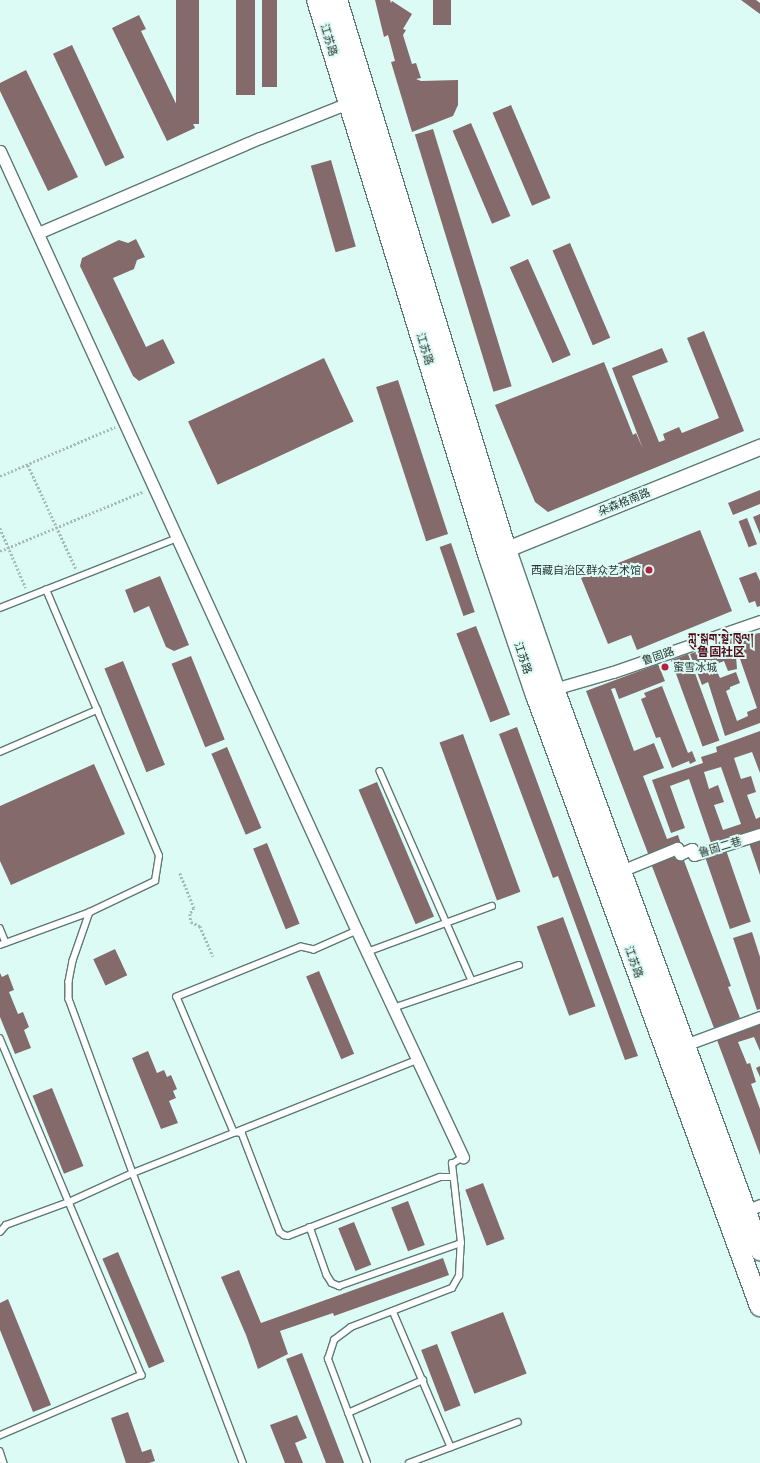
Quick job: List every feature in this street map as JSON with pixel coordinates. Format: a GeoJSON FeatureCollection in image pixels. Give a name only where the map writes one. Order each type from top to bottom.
{"type":"FeatureCollection","features":[{"type":"Feature","properties":{"kind":"highway","name":"江苏路"},"geometry":{"type":"LineString","coordinates":[[317,0],[349,103],[497,553],[554,689],[685,1045],[753,1208],[760,1250]]}},
{"type":"Feature","properties":{"kind":"highway","name":"江苏路"},"geometry":{"type":"LineString","coordinates":[[337,0],[367,95],[536,695],[760,1306]]}},
{"type":"Feature","properties":{"kind":"street"},"geometry":{"type":"LineString","coordinates":[[38,233],[260,138],[367,95]]}},
{"type":"Feature","properties":{"kind":"street"},"geometry":{"type":"LineString","coordinates":[[0,151],[367,952],[463,1157]]}},
{"type":"Feature","properties":{"kind":"street","name":"朵森格南路"},"geometry":{"type":"LineString","coordinates":[[497,553],[760,447]]}},
{"type":"Feature","properties":{"kind":"street","name":"鲁固路"},"geometry":{"type":"LineString","coordinates":[[554,689],[613,672],[760,621]]}},
{"type":"Feature","properties":{"kind":"street","name":"鲁固二巷"},"geometry":{"type":"LineString","coordinates":[[621,871],[677,848],[680,854],[692,849],[694,856],[760,834]]}},
{"type":"Feature","properties":{"kind":"street"},"geometry":{"type":"LineString","coordinates":[[685,1045],[760,1017]]}},
{"type":"Feature","properties":{"kind":"lane"},"geometry":{"type":"LineString","coordinates":[[0,608],[178,538]]}},
{"type":"Feature","properties":{"kind":"lane"},"geometry":{"type":"LineString","coordinates":[[0,945],[90,912],[156,881],[159,856],[46,590]]}},
{"type":"Feature","properties":{"kind":"lane"},"geometry":{"type":"LineString","coordinates":[[0,752],[97,710]]}},
{"type":"Feature","properties":{"kind":"lane"},"geometry":{"type":"LineString","coordinates":[[380,771],[472,981]]}},
{"type":"Feature","properties":{"kind":"lane"},"geometry":{"type":"LineString","coordinates":[[367,952],[492,906]]}},
{"type":"Feature","properties":{"kind":"lane"},"geometry":{"type":"LineString","coordinates":[[90,912],[73,961],[69,982],[69,999],[132,1173],[243,1463]]}},
{"type":"Feature","properties":{"kind":"lane"},"geometry":{"type":"LineString","coordinates":[[0,928],[6,943]]}},
{"type":"Feature","properties":{"kind":"lane"},"geometry":{"type":"LineString","coordinates":[[234,1132],[177,997],[301,948],[314,950],[358,931]]}},
{"type":"Feature","properties":{"kind":"lane"},"geometry":{"type":"LineString","coordinates":[[393,1008],[519,965]]}},
{"type":"Feature","properties":{"kind":"lane"},"geometry":{"type":"LineString","coordinates":[[0,1038],[142,1375],[0,1436]]}},
{"type":"Feature","properties":{"kind":"lane"},"geometry":{"type":"LineString","coordinates":[[0,1232],[6,1225],[69,1202],[132,1173],[417,1060]]}},
{"type":"Feature","properties":{"kind":"lane"},"geometry":{"type":"LineString","coordinates":[[234,1132],[242,1133],[280,1232],[288,1236],[440,1177],[452,1177]]}},
{"type":"Feature","properties":{"kind":"lane"},"geometry":{"type":"LineString","coordinates":[[367,1463],[328,1360],[334,1340],[351,1327],[452,1288],[460,1276],[460,1243],[452,1177],[452,1164],[463,1157]]}},
{"type":"Feature","properties":{"kind":"lane"},"geometry":{"type":"LineString","coordinates":[[310,1227],[327,1275],[332,1283],[339,1286],[460,1243]]}},
{"type":"Feature","properties":{"kind":"lane"},"geometry":{"type":"LineString","coordinates":[[393,1311],[451,1448]]}},
{"type":"Feature","properties":{"kind":"lane"},"geometry":{"type":"LineString","coordinates":[[348,1413],[423,1380]]}},
{"type":"Feature","properties":{"kind":"lane"},"geometry":{"type":"LineString","coordinates":[[409,1463],[518,1422]]}},
{"type":"Feature","properties":{"kind":"lane"},"geometry":{"type":"LineString","coordinates":[[0,1451],[4,1463]]}},
{"type":"Feature","properties":{"kind":"path"},"geometry":{"type":"LineString","coordinates":[[0,476],[124,423]]}},
{"type":"Feature","properties":{"kind":"path"},"geometry":{"type":"LineString","coordinates":[[28,465],[58,527],[79,576]]}},
{"type":"Feature","properties":{"kind":"path"},"geometry":{"type":"LineString","coordinates":[[0,551],[154,487]]}},
{"type":"Feature","properties":{"kind":"path"},"geometry":{"type":"LineString","coordinates":[[0,528],[29,597]]}},
{"type":"Feature","properties":{"kind":"path"},"geometry":{"type":"LineString","coordinates":[[180,873],[194,908],[190,914],[191,922],[200,926],[213,956]]}},
{"type":"Feature","properties":{"kind":"building"},"geometry":{"type":"Polygon","coordinates":[[[176,0],[199,0],[199,124],[176,124],[176,0]]]}},
{"type":"Feature","properties":{"kind":"building"},"geometry":{"type":"Polygon","coordinates":[[[236,0],[255,0],[255,95],[236,95],[236,0]]]}},
{"type":"Feature","properties":{"kind":"building"},"geometry":{"type":"Polygon","coordinates":[[[262,0],[277,0],[277,87],[262,87],[262,0]]]}},
{"type":"Feature","properties":{"kind":"building"},"geometry":{"type":"Polygon","coordinates":[[[375,0],[390,0],[391,3],[392,1],[412,14],[403,29],[406,30],[403,35],[412,64],[416,63],[421,78],[416,79],[421,81],[458,80],[458,105],[453,116],[412,132],[391,62],[395,61],[388,35],[384,37],[375,0]]]}},
{"type":"Feature","properties":{"kind":"building"},"geometry":{"type":"Polygon","coordinates":[[[433,0],[451,0],[451,25],[433,25],[433,0]]]}},
{"type":"Feature","properties":{"kind":"building"},"geometry":{"type":"Polygon","coordinates":[[[741,0],[756,0],[760,3],[760,14],[741,0]]]}},
{"type":"Feature","properties":{"kind":"building"},"geometry":{"type":"Polygon","coordinates":[[[139,15],[146,29],[141,31],[181,114],[187,111],[195,128],[167,141],[112,28],[139,15]]]}},
{"type":"Feature","properties":{"kind":"building"},"geometry":{"type":"Polygon","coordinates":[[[72,45],[124,157],[105,166],[53,54],[72,45]]]}},
{"type":"Feature","properties":{"kind":"building"},"geometry":{"type":"Polygon","coordinates":[[[26,70],[78,177],[48,191],[0,91],[0,83],[26,70]]]}},
{"type":"Feature","properties":{"kind":"building"},"geometry":{"type":"Polygon","coordinates":[[[511,105],[550,198],[532,206],[493,113],[511,105]]]}},
{"type":"Feature","properties":{"kind":"building"},"geometry":{"type":"Polygon","coordinates":[[[471,123],[510,216],[492,224],[453,131],[471,123]]]}},
{"type":"Feature","properties":{"kind":"building"},"geometry":{"type":"Polygon","coordinates":[[[433,129],[512,386],[493,392],[415,135],[433,129]]]}},
{"type":"Feature","properties":{"kind":"building"},"geometry":{"type":"Polygon","coordinates":[[[331,160],[356,247],[336,252],[311,166],[331,160]]]}},
{"type":"Feature","properties":{"kind":"building"},"geometry":{"type":"Polygon","coordinates":[[[136,239],[145,257],[137,260],[134,269],[113,278],[146,347],[163,339],[175,363],[139,381],[133,376],[80,266],[82,258],[119,240],[128,243],[136,239]]]}},
{"type":"Feature","properties":{"kind":"building"},"geometry":{"type":"Polygon","coordinates":[[[570,243],[610,338],[593,345],[553,250],[570,243]]]}},
{"type":"Feature","properties":{"kind":"building"},"geometry":{"type":"Polygon","coordinates":[[[528,259],[571,355],[552,363],[510,267],[528,259]]]}},
{"type":"Feature","properties":{"kind":"building"},"geometry":{"type":"Polygon","coordinates":[[[704,331],[744,431],[548,512],[535,502],[495,405],[604,362],[633,435],[636,433],[643,449],[612,368],[662,348],[668,362],[632,376],[659,442],[665,440],[663,434],[679,427],[682,433],[719,418],[687,338],[704,331]]]}},
{"type":"Feature","properties":{"kind":"building"},"geometry":{"type":"Polygon","coordinates":[[[324,358],[354,421],[218,485],[188,421],[324,358]]]}},
{"type":"Feature","properties":{"kind":"building"},"geometry":{"type":"Polygon","coordinates":[[[398,380],[448,534],[426,541],[376,387],[398,380]]]}},
{"type":"Feature","properties":{"kind":"building"},"geometry":{"type":"Polygon","coordinates":[[[760,490],[760,504],[733,515],[728,503],[760,490]]]}},
{"type":"Feature","properties":{"kind":"building"},"geometry":{"type":"Polygon","coordinates":[[[760,514],[760,534],[753,517],[760,514]]]}},
{"type":"Feature","properties":{"kind":"building"},"geometry":{"type":"Polygon","coordinates":[[[747,518],[757,544],[749,547],[739,521],[747,518]]]}},
{"type":"Feature","properties":{"kind":"building"},"geometry":{"type":"Polygon","coordinates":[[[700,530],[732,611],[637,650],[631,635],[608,644],[581,578],[700,530]]]}},
{"type":"Feature","properties":{"kind":"building"},"geometry":{"type":"Polygon","coordinates":[[[451,543],[475,612],[463,616],[440,547],[451,543]]]}},
{"type":"Feature","properties":{"kind":"building"},"geometry":{"type":"Polygon","coordinates":[[[756,572],[760,581],[760,606],[757,607],[755,601],[749,603],[739,578],[756,572]]]}},
{"type":"Feature","properties":{"kind":"building"},"geometry":{"type":"Polygon","coordinates":[[[160,576],[189,645],[174,651],[166,647],[149,606],[134,613],[125,590],[160,576]]]}},
{"type":"Feature","properties":{"kind":"building"},"geometry":{"type":"Polygon","coordinates":[[[476,626],[510,715],[490,722],[456,634],[476,626]]]}},
{"type":"Feature","properties":{"kind":"building"},"geometry":{"type":"Polygon","coordinates":[[[760,633],[760,723],[725,736],[708,682],[702,685],[690,654],[733,637],[760,633]],[[736,656],[737,669],[728,671],[724,661],[714,665],[720,678],[736,672],[740,683],[730,687],[730,689],[726,691],[737,721],[748,716],[747,712],[757,708],[739,656],[736,656]]]}},
{"type":"Feature","properties":{"kind":"building"},"geometry":{"type":"Polygon","coordinates":[[[688,654],[719,740],[703,747],[671,660],[688,654]]]}},
{"type":"Feature","properties":{"kind":"building"},"geometry":{"type":"Polygon","coordinates":[[[191,656],[225,739],[205,747],[172,664],[191,656]]]}},
{"type":"Feature","properties":{"kind":"building"},"geometry":{"type":"Polygon","coordinates":[[[123,661],[165,765],[146,772],[104,668],[123,661]]]}},
{"type":"Feature","properties":{"kind":"building"},"geometry":{"type":"Polygon","coordinates":[[[658,664],[665,681],[619,699],[615,688],[611,689],[634,751],[654,743],[664,768],[643,776],[667,839],[678,835],[681,844],[649,856],[586,691],[658,664]]]}},
{"type":"Feature","properties":{"kind":"building"},"geometry":{"type":"Polygon","coordinates":[[[662,686],[688,753],[692,751],[696,761],[690,764],[689,761],[672,768],[660,737],[656,738],[641,699],[646,697],[644,693],[662,686]]]}},
{"type":"Feature","properties":{"kind":"building"},"geometry":{"type":"Polygon","coordinates":[[[517,727],[638,1056],[625,1060],[558,876],[553,878],[499,734],[517,727]]]}},
{"type":"Feature","properties":{"kind":"building"},"geometry":{"type":"Polygon","coordinates":[[[760,731],[760,773],[752,752],[734,758],[741,779],[751,776],[756,792],[747,795],[756,819],[760,817],[760,829],[712,846],[689,779],[670,786],[685,828],[671,833],[652,780],[703,763],[701,757],[717,752],[716,747],[760,731]],[[721,767],[704,772],[709,789],[718,785],[724,802],[714,805],[723,830],[741,824],[721,767]]]}},
{"type":"Feature","properties":{"kind":"building"},"geometry":{"type":"Polygon","coordinates":[[[463,734],[520,892],[497,900],[440,743],[463,734]]]}},
{"type":"Feature","properties":{"kind":"building"},"geometry":{"type":"Polygon","coordinates":[[[227,747],[261,828],[246,835],[211,754],[227,747]]]}},
{"type":"Feature","properties":{"kind":"building"},"geometry":{"type":"Polygon","coordinates":[[[94,764],[125,834],[11,885],[0,861],[0,806],[94,764]]]}},
{"type":"Feature","properties":{"kind":"building"},"geometry":{"type":"Polygon","coordinates":[[[377,782],[434,916],[416,924],[359,790],[377,782]]]}},
{"type":"Feature","properties":{"kind":"building"},"geometry":{"type":"Polygon","coordinates":[[[760,839],[760,875],[749,843],[760,839]]]}},
{"type":"Feature","properties":{"kind":"building"},"geometry":{"type":"Polygon","coordinates":[[[267,843],[300,924],[286,929],[253,849],[267,843]]]}},
{"type":"Feature","properties":{"kind":"building"},"geometry":{"type":"Polygon","coordinates":[[[726,850],[751,922],[730,929],[705,857],[726,850]]]}},
{"type":"Feature","properties":{"kind":"building"},"geometry":{"type":"Polygon","coordinates":[[[670,853],[683,858],[731,986],[728,987],[740,1018],[714,1028],[650,861],[670,853]]]}},
{"type":"Feature","properties":{"kind":"building"},"geometry":{"type":"Polygon","coordinates":[[[563,917],[595,1006],[569,1016],[537,927],[563,917]]]}},
{"type":"Feature","properties":{"kind":"building"},"geometry":{"type":"Polygon","coordinates":[[[752,932],[760,957],[760,1009],[757,1010],[733,938],[752,932]]]}},
{"type":"Feature","properties":{"kind":"building"},"geometry":{"type":"Polygon","coordinates":[[[115,949],[127,975],[106,985],[93,959],[115,949]]]}},
{"type":"Feature","properties":{"kind":"building"},"geometry":{"type":"Polygon","coordinates":[[[319,971],[354,1054],[341,1059],[306,976],[319,971]]]}},
{"type":"Feature","properties":{"kind":"building"},"geometry":{"type":"Polygon","coordinates":[[[0,973],[2,977],[8,974],[14,990],[9,992],[18,1014],[23,1012],[29,1027],[24,1030],[31,1048],[15,1054],[0,1017],[0,973]]]}},
{"type":"Feature","properties":{"kind":"building"},"geometry":{"type":"Polygon","coordinates":[[[760,1022],[760,1051],[754,1037],[738,1042],[747,1064],[750,1063],[756,1082],[751,1084],[760,1109],[760,1155],[717,1040],[760,1022]]]}},
{"type":"Feature","properties":{"kind":"building"},"geometry":{"type":"Polygon","coordinates":[[[148,1051],[157,1073],[164,1070],[167,1077],[171,1075],[177,1089],[173,1091],[176,1098],[169,1101],[178,1123],[161,1129],[132,1058],[148,1051]]]}},
{"type":"Feature","properties":{"kind":"building"},"geometry":{"type":"Polygon","coordinates":[[[760,1066],[760,1077],[756,1068],[760,1066]]]}},
{"type":"Feature","properties":{"kind":"building"},"geometry":{"type":"Polygon","coordinates":[[[52,1088],[83,1166],[64,1174],[33,1096],[52,1088]]]}},
{"type":"Feature","properties":{"kind":"building"},"geometry":{"type":"Polygon","coordinates":[[[483,1183],[505,1239],[487,1246],[465,1190],[483,1183]]]}},
{"type":"Feature","properties":{"kind":"building"},"geometry":{"type":"Polygon","coordinates":[[[408,1201],[425,1245],[408,1251],[391,1207],[408,1201]]]}},
{"type":"Feature","properties":{"kind":"building"},"geometry":{"type":"Polygon","coordinates":[[[354,1222],[371,1265],[355,1271],[338,1228],[354,1222]]]}},
{"type":"Feature","properties":{"kind":"building"},"geometry":{"type":"Polygon","coordinates":[[[118,1252],[164,1362],[149,1368],[102,1259],[118,1252]]]}},
{"type":"Feature","properties":{"kind":"building"},"geometry":{"type":"Polygon","coordinates":[[[443,1258],[449,1275],[334,1316],[333,1313],[280,1331],[288,1354],[258,1369],[246,1335],[221,1277],[239,1270],[261,1323],[443,1258]]]}},
{"type":"Feature","properties":{"kind":"building"},"geometry":{"type":"Polygon","coordinates":[[[8,1299],[51,1405],[33,1412],[0,1330],[0,1303],[8,1299]]]}},
{"type":"Feature","properties":{"kind":"building"},"geometry":{"type":"Polygon","coordinates":[[[503,1312],[527,1374],[474,1394],[451,1332],[503,1312]]]}},
{"type":"Feature","properties":{"kind":"building"},"geometry":{"type":"Polygon","coordinates":[[[437,1344],[461,1406],[445,1412],[421,1350],[437,1344]]]}},
{"type":"Feature","properties":{"kind":"building"},"geometry":{"type":"Polygon","coordinates":[[[302,1353],[344,1463],[326,1463],[286,1359],[302,1353]]]}},
{"type":"Feature","properties":{"kind":"building"},"geometry":{"type":"Polygon","coordinates":[[[128,1412],[142,1452],[151,1449],[155,1461],[149,1463],[126,1463],[111,1418],[128,1412]]]}},
{"type":"Feature","properties":{"kind":"building"},"geometry":{"type":"Polygon","coordinates":[[[297,1415],[307,1438],[295,1443],[303,1463],[285,1463],[270,1425],[297,1415]]]}},
{"type":"Feature","properties":{"kind":"place","name":"西藏自治区群众艺术馆"},"geometry":{"type":"Point","coordinates":[649,570]}},
{"type":"Feature","properties":{"kind":"place","name":"蜜雪冰城"},"geometry":{"type":"Point","coordinates":[665,667]}},
{"type":"Feature","properties":{"kind":"district","name":"ཀླུ་སྒུག་སྡེ་ཁུལ། 鲁固社区"},"geometry":{"type":"Point","coordinates":[721,645]}}]}
